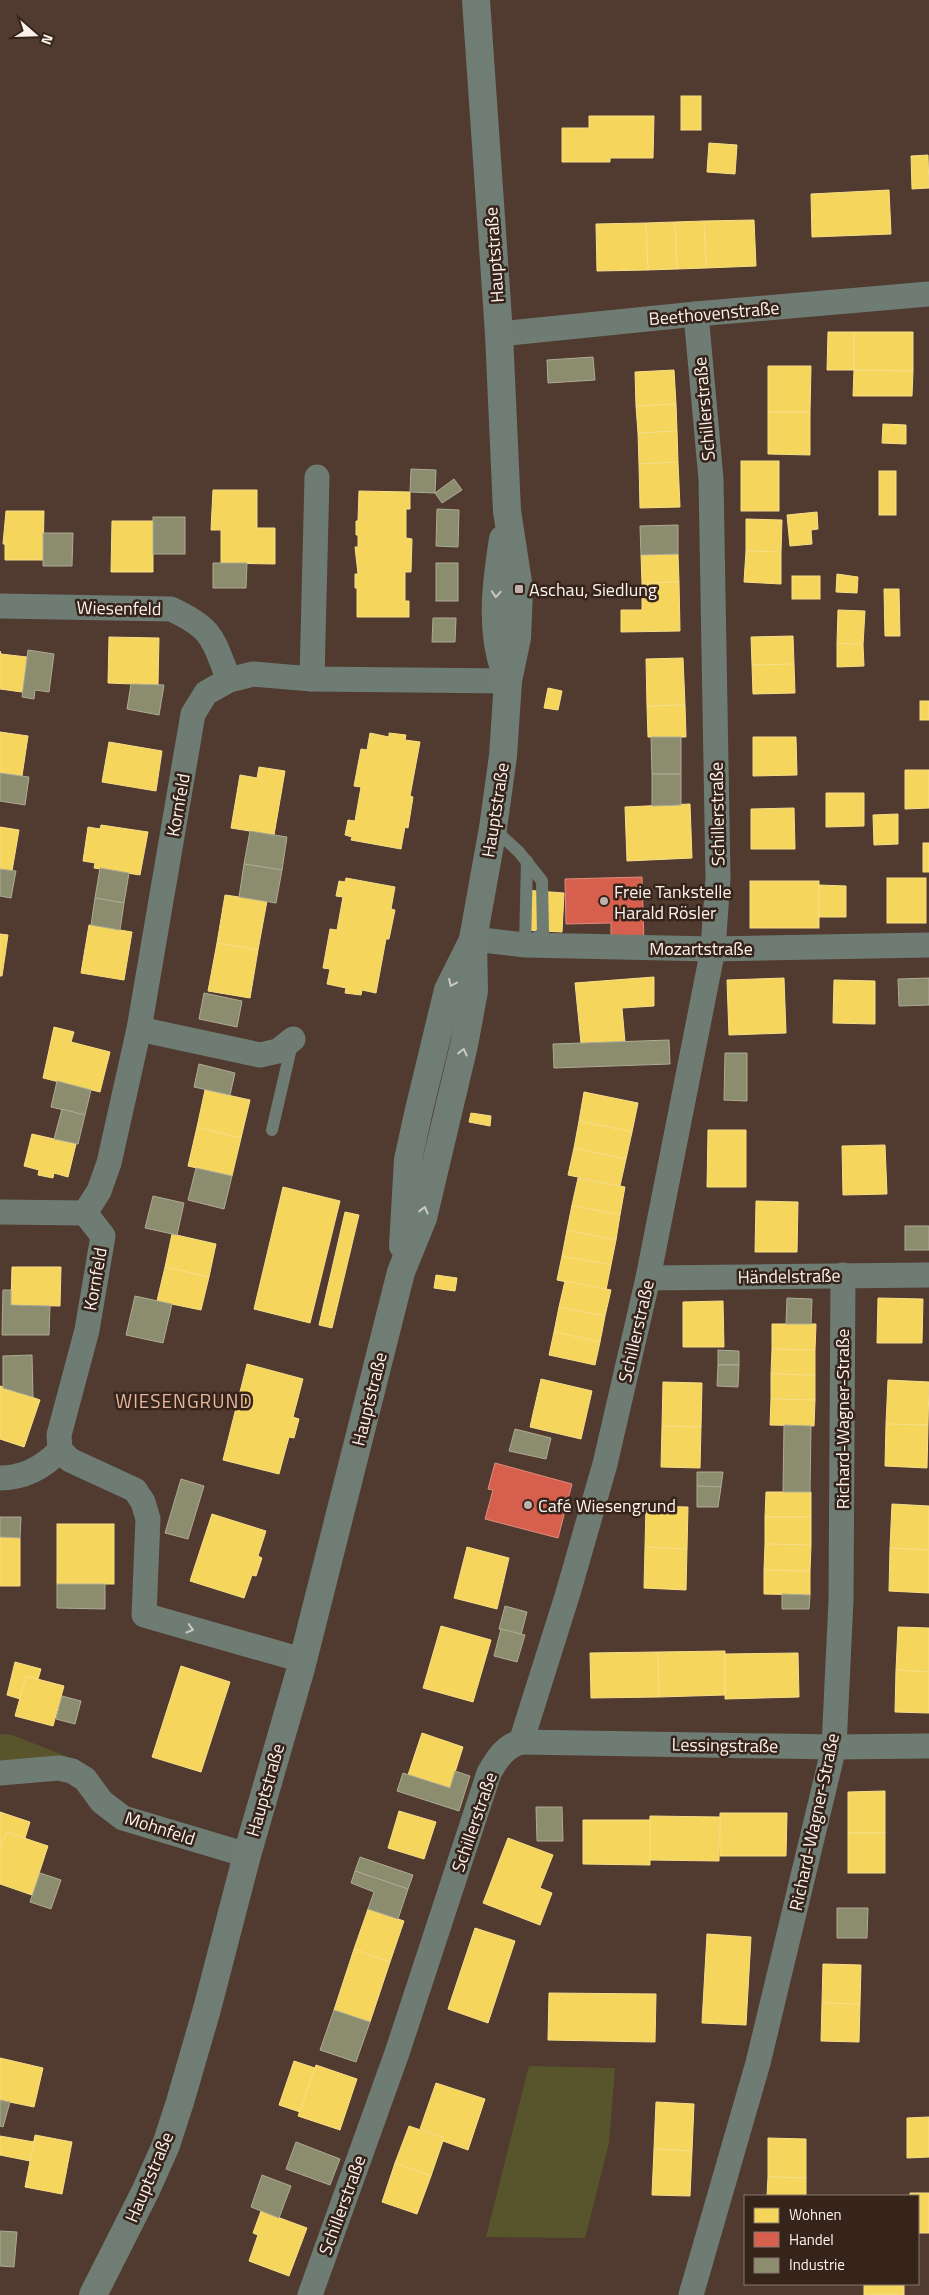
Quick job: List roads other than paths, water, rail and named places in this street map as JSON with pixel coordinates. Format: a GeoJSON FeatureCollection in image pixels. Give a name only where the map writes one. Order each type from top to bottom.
{"type":"FeatureCollection","features":[{"type":"Feature","properties":{"kind":"main road","name":"Hauptstraße"},"geometry":{"type":"LineString","coordinates":[[93,2295],[146,2190],[166,2145],[206,2009],[246,1854],[302,1660],[401,1272],[422,1218],[464,1045],[474,991],[473,939],[493,828],[503,756],[508,681],[500,658],[494,615],[507,511],[499,334],[476,0]]}},
{"type":"Feature","properties":{"kind":"street","name":"Beethovenstraße"},"geometry":{"type":"LineString","coordinates":[[499,334],[696,314],[929,294]]}},
{"type":"Feature","properties":{"kind":"street","name":"Schillerstraße"},"geometry":{"type":"LineString","coordinates":[[310,2295],[397,2053],[489,1773],[499,1756],[512,1744],[521,1742],[568,1593],[605,1464],[648,1278],[713,949],[718,878],[711,479],[696,314]]}},
{"type":"Feature","properties":{"kind":"street"},"geometry":{"type":"LineString","coordinates":[[312,679],[317,478]]}},
{"type":"Feature","properties":{"kind":"street","name":"Wiesenfeld"},"geometry":{"type":"LineString","coordinates":[[0,606],[171,609],[194,620],[209,633],[229,680]]}},
{"type":"Feature","properties":{"kind":"street","name":"Kornfeld"},"geometry":{"type":"LineString","coordinates":[[60,1450],[59,1435],[86,1330],[103,1236],[85,1213],[99,1191],[109,1162],[139,1029],[193,714],[206,693],[229,680],[253,674],[312,679],[508,681]]}},
{"type":"Feature","properties":{"kind":"street","name":"Mozartstraße"},"geometry":{"type":"LineString","coordinates":[[473,939],[525,945],[713,949],[929,945]]}},
{"type":"Feature","properties":{"kind":"street"},"geometry":{"type":"LineString","coordinates":[[139,1029],[260,1055],[278,1051],[293,1039]]}},
{"type":"Feature","properties":{"kind":"street"},"geometry":{"type":"LineString","coordinates":[[0,1212],[85,1213]]}},
{"type":"Feature","properties":{"kind":"street","name":"Richard-Wagner-Straße"},"geometry":{"type":"LineString","coordinates":[[691,2295],[758,2063],[834,1747],[841,1600],[843,1275]]}},
{"type":"Feature","properties":{"kind":"street","name":"Händelstraße"},"geometry":{"type":"LineString","coordinates":[[648,1278],[929,1275]]}},
{"type":"Feature","properties":{"kind":"street"},"geometry":{"type":"LineString","coordinates":[[0,1478],[9,1478],[34,1471],[48,1463],[60,1450],[70,1460],[135,1490],[143,1502],[148,1518],[144,1615],[302,1660]]}},
{"type":"Feature","properties":{"kind":"street","name":"Lessingstraße"},"geometry":{"type":"LineString","coordinates":[[521,1742],[834,1747],[929,1746]]}},
{"type":"Feature","properties":{"kind":"street","name":"Mohnfeld"},"geometry":{"type":"LineString","coordinates":[[0,1773],[59,1768],[72,1771],[85,1778],[102,1802],[123,1818],[246,1854]]}},
{"type":"Feature","properties":{"kind":"lane"},"geometry":{"type":"LineString","coordinates":[[493,828],[527,861],[542,881],[543,933],[525,945]]}},
{"type":"Feature","properties":{"kind":"lane"},"geometry":{"type":"LineString","coordinates":[[272,1130],[293,1039]]}},
{"type":"Feature","properties":{"kind":"place","name":"Aschau, Siedlung"},"geometry":{"type":"Point","coordinates":[519,589]}},
{"type":"Feature","properties":{"kind":"place","name":"Freie Tankstelle Harald Rösler"},"geometry":{"type":"Point","coordinates":[604,901]}},
{"type":"Feature","properties":{"kind":"place","name":"Café Wiesengrund"},"geometry":{"type":"Point","coordinates":[528,1505]}},
{"type":"Feature","properties":{"kind":"district","name":"WIESENGRUND"},"geometry":{"type":"Point","coordinates":[184,1400]}}]}
